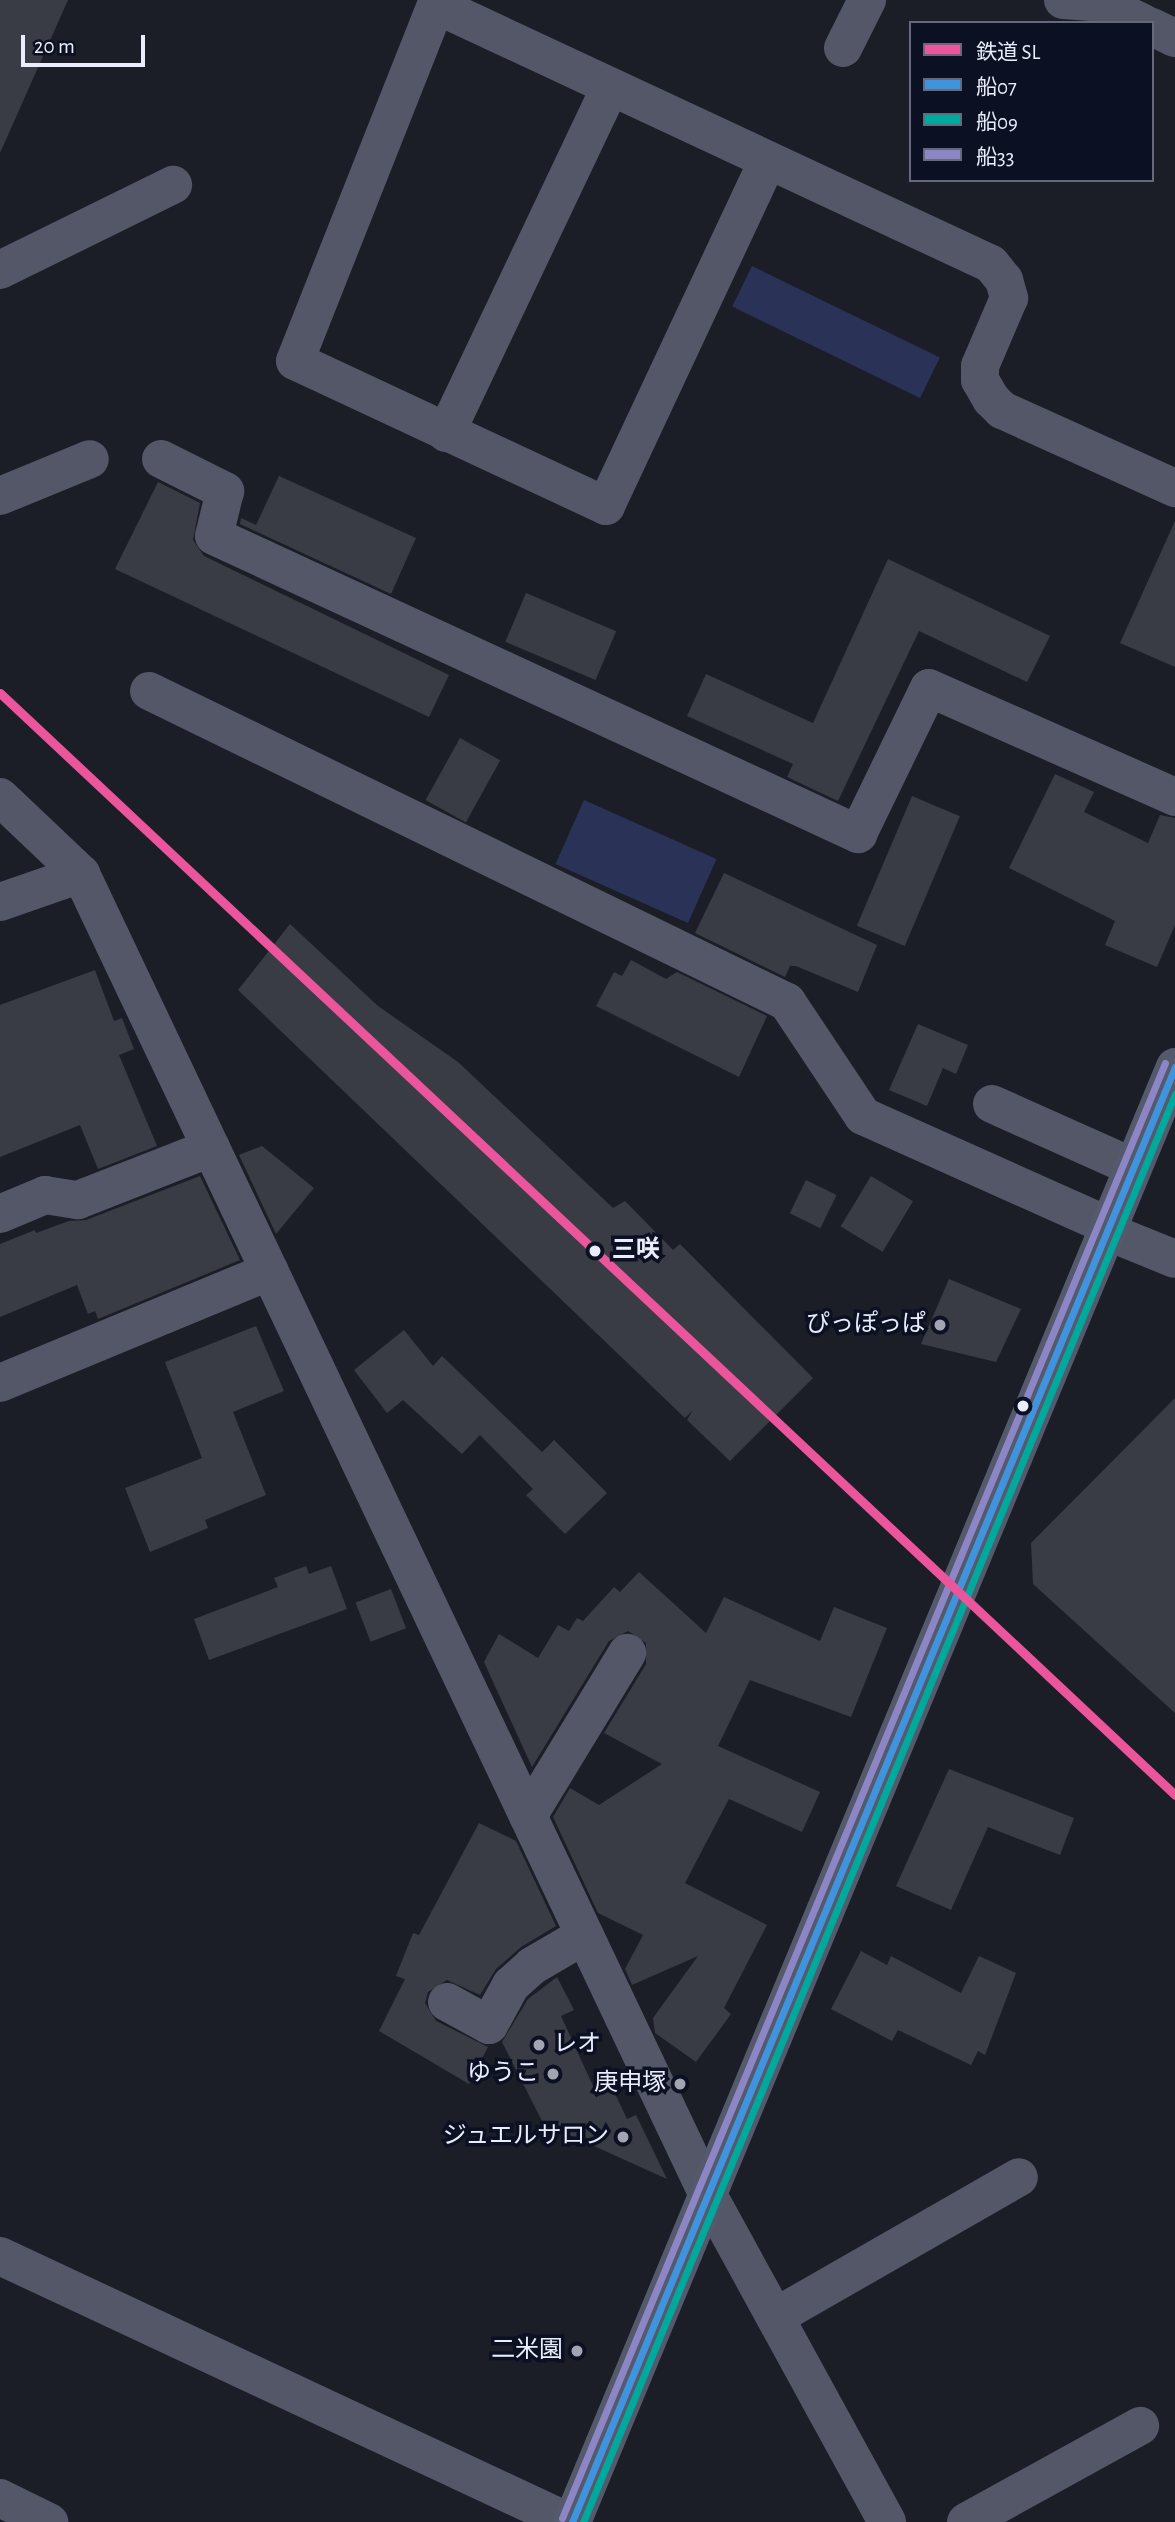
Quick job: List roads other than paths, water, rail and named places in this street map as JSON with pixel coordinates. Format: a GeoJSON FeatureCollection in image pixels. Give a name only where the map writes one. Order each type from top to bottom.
{"type":"FeatureCollection","features":[{"type":"Feature","properties":{"kind":"main road"},"geometry":{"type":"LineString","coordinates":[[570,2522],[1175,1067]]}},
{"type":"Feature","properties":{"kind":"street"},"geometry":{"type":"LineString","coordinates":[[844,48],[867,0]]}},
{"type":"Feature","properties":{"kind":"street"},"geometry":{"type":"LineString","coordinates":[[1063,0],[1102,3],[1149,21]]}},
{"type":"Feature","properties":{"kind":"street"},"geometry":{"type":"LineString","coordinates":[[767,162],[606,506],[295,361],[436,5],[767,162],[991,264],[1004,280],[1009,298],[980,366],[980,380],[991,399],[1002,410],[1175,488]]}},
{"type":"Feature","properties":{"kind":"street"},"geometry":{"type":"LineString","coordinates":[[446,433],[610,87]]}},
{"type":"Feature","properties":{"kind":"street"},"geometry":{"type":"LineString","coordinates":[[0,270],[173,185]]}},
{"type":"Feature","properties":{"kind":"street"},"geometry":{"type":"LineString","coordinates":[[161,458],[225,491],[214,536],[858,834],[929,688],[1175,797]]}},
{"type":"Feature","properties":{"kind":"street"},"geometry":{"type":"LineString","coordinates":[[0,496],[90,459]]}},
{"type":"Feature","properties":{"kind":"street"},"geometry":{"type":"LineString","coordinates":[[149,691],[788,1002],[863,1116],[1175,1259]]}},
{"type":"Feature","properties":{"kind":"street"},"geometry":{"type":"LineString","coordinates":[[0,797],[81,874],[707,2193],[887,2522]]}},
{"type":"Feature","properties":{"kind":"street"},"geometry":{"type":"LineString","coordinates":[[0,902],[81,874]]}},
{"type":"Feature","properties":{"kind":"street"},"geometry":{"type":"LineString","coordinates":[[992,1104],[1133,1167]]}},
{"type":"Feature","properties":{"kind":"street"},"geometry":{"type":"LineString","coordinates":[[0,1214],[44,1195],[78,1200],[211,1148]]}},
{"type":"Feature","properties":{"kind":"street"},"geometry":{"type":"LineString","coordinates":[[0,1383],[270,1271]]}},
{"type":"Feature","properties":{"kind":"street"},"geometry":{"type":"LineString","coordinates":[[528,1816],[627,1653]]}},
{"type":"Feature","properties":{"kind":"street"},"geometry":{"type":"LineString","coordinates":[[447,2002],[489,2025],[511,1985],[533,1966],[585,1935]]}},
{"type":"Feature","properties":{"kind":"street"},"geometry":{"type":"LineString","coordinates":[[775,2317],[1019,2177]]}},
{"type":"Feature","properties":{"kind":"street"},"geometry":{"type":"LineString","coordinates":[[0,2256],[570,2522]]}},
{"type":"Feature","properties":{"kind":"street"},"geometry":{"type":"LineString","coordinates":[[966,2522],[1140,2426]]}},
{"type":"Feature","properties":{"kind":"street"},"geometry":{"type":"LineString","coordinates":[[0,2498],[49,2522]]}},
{"type":"Feature","properties":{"kind":"rail line","name":"SL"},"geometry":{"type":"LineString","coordinates":[[0,693],[1175,1795]]}},
{"type":"Feature","properties":{"kind":"place","name":"三咲"},"geometry":{"type":"Point","coordinates":[595,1251]}},
{"type":"Feature","properties":{"kind":"place","name":"ぴっぽっぱ"},"geometry":{"type":"Point","coordinates":[940,1325]}},
{"type":"Feature","properties":{"kind":"place","name":"レオ"},"geometry":{"type":"Point","coordinates":[539,2045]}},
{"type":"Feature","properties":{"kind":"place","name":"ゆうこ"},"geometry":{"type":"Point","coordinates":[553,2074]}},
{"type":"Feature","properties":{"kind":"place","name":"庚申塚"},"geometry":{"type":"Point","coordinates":[680,2084]}},
{"type":"Feature","properties":{"kind":"place","name":"ジュエルサロン"},"geometry":{"type":"Point","coordinates":[623,2137]}},
{"type":"Feature","properties":{"kind":"place","name":"二米園"},"geometry":{"type":"Point","coordinates":[577,2351]}}]}
